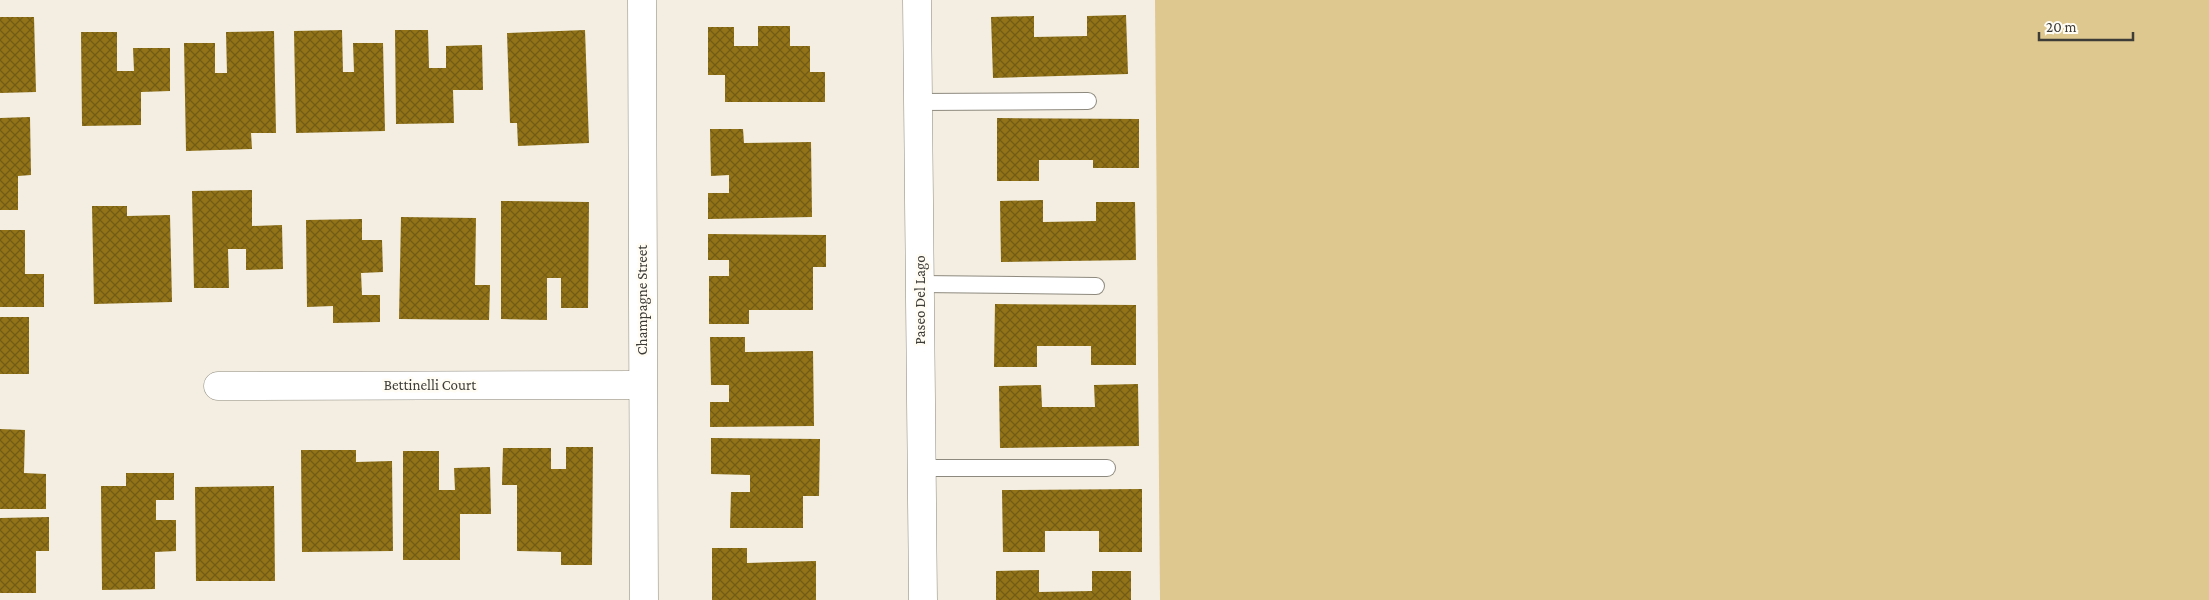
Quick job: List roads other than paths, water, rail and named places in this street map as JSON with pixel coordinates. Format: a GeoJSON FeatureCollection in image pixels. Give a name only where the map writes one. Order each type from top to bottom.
{"type":"FeatureCollection","features":[{"type":"Feature","properties":{"kind":"street","name":"Champagne Street"},"geometry":{"type":"LineString","coordinates":[[642,0],[644,600]]}},
{"type":"Feature","properties":{"kind":"street","name":"Paseo Del Lago"},"geometry":{"type":"LineString","coordinates":[[917,0],[922,600]]}},
{"type":"Feature","properties":{"kind":"street","name":"Bettinelli Court"},"geometry":{"type":"LineString","coordinates":[[218,386],[642,385]]}},
{"type":"Feature","properties":{"kind":"lane"},"geometry":{"type":"LineString","coordinates":[[918,102],[1088,101]]}},
{"type":"Feature","properties":{"kind":"lane"},"geometry":{"type":"LineString","coordinates":[[920,284],[1096,286]]}},
{"type":"Feature","properties":{"kind":"lane"},"geometry":{"type":"LineString","coordinates":[[921,468],[1107,468]]}}]}
